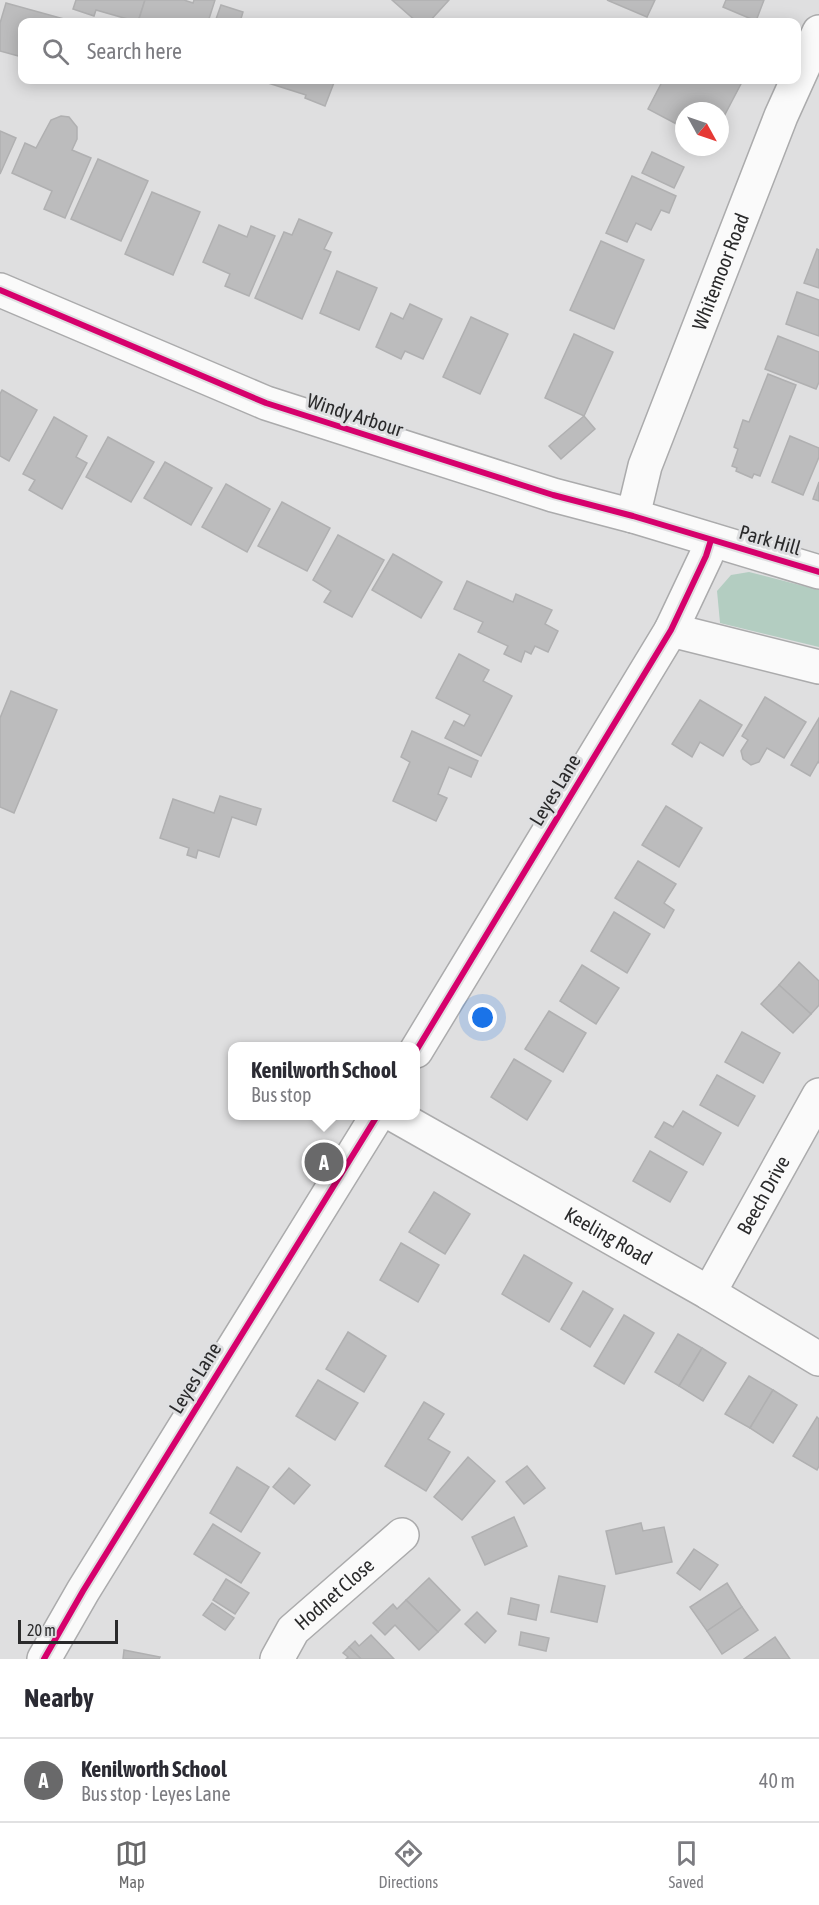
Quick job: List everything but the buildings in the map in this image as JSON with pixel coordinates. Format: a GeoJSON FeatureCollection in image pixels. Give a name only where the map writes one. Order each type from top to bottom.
{"type":"FeatureCollection","features":[{"type":"Feature","properties":{"kind":"street","name":"Whitemoor Road"},"geometry":{"type":"LineString","coordinates":[[801,72],[819,32]]}},
{"type":"Feature","properties":{"kind":"street","name":"Whitemoor Road"},"geometry":{"type":"LineString","coordinates":[[633,516],[645,466],[795,84]]}},
{"type":"Feature","properties":{"kind":"street","name":"Windy Arbour"},"geometry":{"type":"LineString","coordinates":[[0,290],[266,403],[553,495],[711,540]]}},
{"type":"Feature","properties":{"kind":"street","name":"Park Hill"},"geometry":{"type":"LineString","coordinates":[[711,540],[819,572]]}},
{"type":"Feature","properties":{"kind":"street","name":"Leyes Lane"},"geometry":{"type":"LineString","coordinates":[[420,1044],[671,630],[706,556],[711,540]]}},
{"type":"Feature","properties":{"kind":"street"},"geometry":{"type":"LineString","coordinates":[[671,630],[819,667]]}},
{"type":"Feature","properties":{"kind":"street","name":"Beech Drive"},"geometry":{"type":"LineString","coordinates":[[709,1293],[819,1095]]}},
{"type":"Feature","properties":{"kind":"street","name":"Leyes Lane"},"geometry":{"type":"LineString","coordinates":[[44,1659],[82,1591],[374,1120]]}},
{"type":"Feature","properties":{"kind":"street","name":"Keeling Road"},"geometry":{"type":"LineString","coordinates":[[403,1120],[709,1293],[819,1359]]}},
{"type":"Feature","properties":{"kind":"street","name":"Hodnet Close"},"geometry":{"type":"LineString","coordinates":[[277,1659],[293,1630],[402,1535]]}},
{"type":"Feature","properties":{"kind":"green space"},"geometry":{"type":"Polygon","coordinates":[[[749,572],[819,590],[819,647],[720,623],[717,591],[731,575],[749,572]]]}},
{"type":"Feature","properties":{"kind":"cycle path"},"geometry":{"type":"LineString","coordinates":[[0,290],[266,403],[553,495],[633,516],[819,572]]}},
{"type":"Feature","properties":{"kind":"cycle path"},"geometry":{"type":"LineString","coordinates":[[420,1044],[671,630],[706,556],[711,540]]}},
{"type":"Feature","properties":{"kind":"cycle path"},"geometry":{"type":"LineString","coordinates":[[44,1659],[83,1591],[375,1120]]}},
{"type":"Feature","properties":{"kind":"place","name":"Kenilworth School"},"geometry":{"type":"Point","coordinates":[324,1162]}}]}
